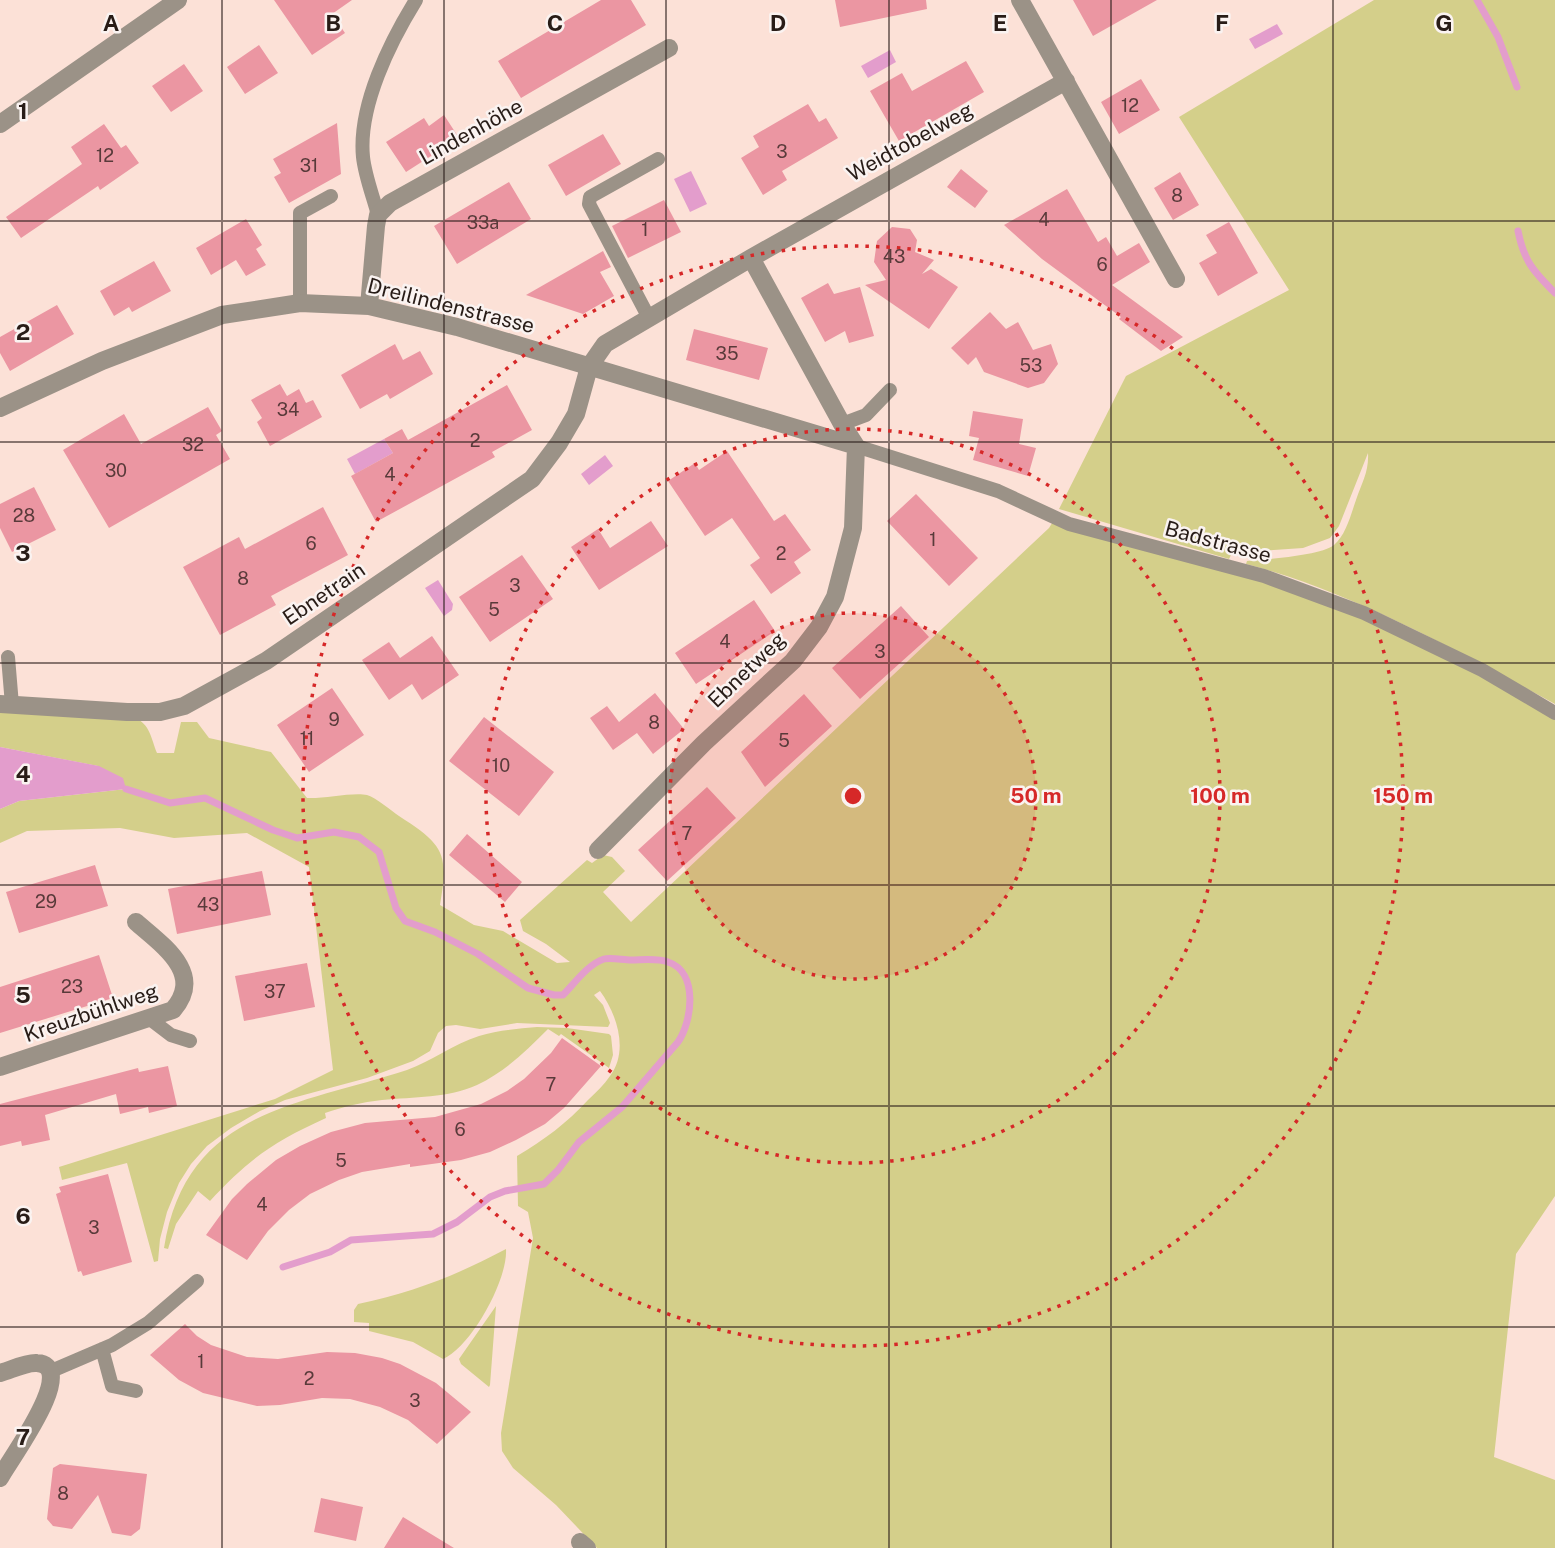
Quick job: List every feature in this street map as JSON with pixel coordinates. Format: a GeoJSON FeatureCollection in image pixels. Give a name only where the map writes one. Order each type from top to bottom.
{"type":"FeatureCollection","features":[{"type":"Feature","properties":{"kind":"street"},"geometry":{"type":"LineString","coordinates":[[0,124],[178,0]]}},
{"type":"Feature","properties":{"kind":"street"},"geometry":{"type":"LineString","coordinates":[[1020,0],[1176,279]]}},
{"type":"Feature","properties":{"kind":"street","name":"Lindenhöhe"},"geometry":{"type":"LineString","coordinates":[[378,215],[390,203],[668,48]]}},
{"type":"Feature","properties":{"kind":"street","name":"Weidtobelweg"},"geometry":{"type":"LineString","coordinates":[[589,367],[605,344],[1066,80]]}},
{"type":"Feature","properties":{"kind":"street"},"geometry":{"type":"LineString","coordinates":[[369,306],[378,215]]}},
{"type":"Feature","properties":{"kind":"street"},"geometry":{"type":"LineString","coordinates":[[751,258],[856,446]]}},
{"type":"Feature","properties":{"kind":"street","name":"Dreilindenstrasse"},"geometry":{"type":"LineString","coordinates":[[0,408],[102,360],[222,315],[300,303],[369,306],[457,327],[856,446]]}},
{"type":"Feature","properties":{"kind":"street","name":"Ebnetrain"},"geometry":{"type":"LineString","coordinates":[[6,704],[160,712],[184,706],[206,696],[266,661],[532,479],[559,443],[576,414],[589,367]]}},
{"type":"Feature","properties":{"kind":"street","name":"Ebnetweg"},"geometry":{"type":"LineString","coordinates":[[598,850],[704,743],[793,661],[819,627],[835,597],[853,528],[856,446]]}},
{"type":"Feature","properties":{"kind":"street","name":"Kreuzbühlweg"},"geometry":{"type":"LineString","coordinates":[[0,1068],[173,1010],[184,991],[181,968],[169,951],[136,922]]}},
{"type":"Feature","properties":{"kind":"street"},"geometry":{"type":"LineString","coordinates":[[0,1373],[36,1363],[45,1366],[52,1384],[45,1404],[0,1478]]}},
{"type":"Feature","properties":{"kind":"lane"},"geometry":{"type":"LineString","coordinates":[[378,215],[363,155],[366,124],[380,70],[416,0]]}},
{"type":"Feature","properties":{"kind":"lane"},"geometry":{"type":"LineString","coordinates":[[649,318],[589,204],[590,197],[658,159]]}},
{"type":"Feature","properties":{"kind":"lane"},"geometry":{"type":"LineString","coordinates":[[300,303],[300,213],[331,196]]}},
{"type":"Feature","properties":{"kind":"lane"},"geometry":{"type":"LineString","coordinates":[[842,424],[866,415],[890,390]]}},
{"type":"Feature","properties":{"kind":"lane","name":"Badstrasse"},"geometry":{"type":"LineString","coordinates":[[856,446],[998,491],[1069,524],[1264,576],[1364,613],[1482,670],[1555,713]]}},
{"type":"Feature","properties":{"kind":"lane"},"geometry":{"type":"LineString","coordinates":[[6,704],[8,657]]}},
{"type":"Feature","properties":{"kind":"lane"},"geometry":{"type":"LineString","coordinates":[[150,1019],[171,1035],[190,1041]]}},
{"type":"Feature","properties":{"kind":"lane"},"geometry":{"type":"LineString","coordinates":[[49,1372],[102,1349],[148,1323],[197,1281]]}},
{"type":"Feature","properties":{"kind":"lane"},"geometry":{"type":"LineString","coordinates":[[102,1349],[112,1386],[136,1391]]}},
{"type":"Feature","properties":{"kind":"shaded area"},"geometry":{"type":"Polygon","coordinates":[[[1374,0],[1555,0],[1555,704],[1443,644],[1366,607],[1287,576],[1246,564],[1247,561],[1317,552],[1334,545],[1342,536],[1350,518],[1366,471],[1368,453],[1339,526],[1330,538],[1303,548],[1232,553],[1229,559],[1059,509],[1126,376],[1289,290],[1179,117],[1374,0]]]}},
{"type":"Feature","properties":{"kind":"shaded area"},"geometry":{"type":"Polygon","coordinates":[[[1277,24],[1283,34],[1255,49],[1249,39],[1277,24]]]}},
{"type":"Feature","properties":{"kind":"shaded area"},"geometry":{"type":"Polygon","coordinates":[[[890,50],[896,62],[868,78],[861,66],[890,50]]]}},
{"type":"Feature","properties":{"kind":"shaded area"},"geometry":{"type":"Polygon","coordinates":[[[691,171],[707,204],[690,212],[674,179],[691,171]]]}},
{"type":"Feature","properties":{"kind":"shaded area"},"geometry":{"type":"Polygon","coordinates":[[[384,439],[393,453],[355,474],[347,459],[384,439]]]}},
{"type":"Feature","properties":{"kind":"shaded area"},"geometry":{"type":"Polygon","coordinates":[[[605,455],[613,466],[589,485],[581,474],[605,455]]]}},
{"type":"Feature","properties":{"kind":"shaded area"},"geometry":{"type":"Polygon","coordinates":[[[1054,520],[1234,572],[1340,609],[1422,646],[1555,716],[1555,1196],[1516,1254],[1494,1457],[1555,1480],[1555,1548],[597,1548],[556,1505],[513,1468],[502,1451],[501,1433],[533,1238],[528,1212],[518,1206],[517,1156],[572,1116],[605,1082],[616,1066],[620,1044],[616,1021],[600,991],[594,995],[603,1005],[610,1023],[608,1027],[517,1023],[480,1029],[446,1026],[438,1033],[430,1051],[413,1061],[367,1078],[285,1100],[231,1128],[207,1146],[179,1183],[167,1212],[158,1261],[154,1262],[127,1163],[62,1180],[59,1167],[275,1099],[333,1070],[309,867],[247,833],[174,838],[120,828],[27,831],[0,843],[0,809],[19,801],[126,789],[98,766],[0,747],[0,711],[135,718],[147,728],[157,753],[174,753],[181,722],[197,722],[209,738],[271,752],[307,798],[367,795],[426,835],[440,852],[443,862],[440,905],[474,925],[503,931],[557,963],[570,962],[523,931],[520,920],[587,860],[592,863],[603,855],[612,857],[625,871],[603,892],[631,922],[1049,528],[1054,520]]]}},
{"type":"Feature","properties":{"kind":"shaded area"},"geometry":{"type":"Polygon","coordinates":[[[438,580],[453,604],[452,610],[444,616],[425,588],[438,580]]]}},
{"type":"Feature","properties":{"kind":"shaded area"},"geometry":{"type":"Polygon","coordinates":[[[0,747],[99,766],[123,778],[126,789],[19,801],[0,809],[0,747]]]}},
{"type":"Feature","properties":{"kind":"shaded area"},"geometry":{"type":"Polygon","coordinates":[[[537,1027],[609,1034],[613,1055],[609,1068],[561,1034],[559,1036],[548,1029],[524,1053],[477,1085],[431,1096],[367,1102],[325,1113],[326,1118],[291,1135],[263,1153],[210,1201],[198,1191],[176,1224],[168,1249],[164,1248],[176,1202],[196,1167],[222,1141],[253,1121],[288,1106],[407,1070],[479,1036],[537,1027]]]}},
{"type":"Feature","properties":{"kind":"shaded area"},"geometry":{"type":"Polygon","coordinates":[[[506,1249],[501,1278],[486,1311],[465,1341],[443,1359],[413,1342],[369,1331],[369,1323],[354,1322],[354,1310],[358,1304],[434,1282],[506,1249]]]}},
{"type":"Feature","properties":{"kind":"shaded area"},"geometry":{"type":"Polygon","coordinates":[[[496,1306],[489,1387],[461,1364],[459,1359],[496,1306]]]}},
{"type":"Feature","properties":{"kind":"building"},"geometry":{"type":"Polygon","coordinates":[[[274,0],[352,0],[332,14],[345,33],[312,55],[274,0]]]}},
{"type":"Feature","properties":{"kind":"building"},"geometry":{"type":"Polygon","coordinates":[[[601,0],[631,0],[646,25],[521,98],[498,61],[601,0]]]}},
{"type":"Feature","properties":{"kind":"building"},"geometry":{"type":"Polygon","coordinates":[[[835,0],[926,0],[927,9],[840,27],[835,0]]]}},
{"type":"Feature","properties":{"kind":"building"},"geometry":{"type":"Polygon","coordinates":[[[1073,0],[1157,0],[1093,36],[1073,0]]]}},
{"type":"Feature","properties":{"kind":"building"},"geometry":{"type":"Polygon","coordinates":[[[259,45],[278,73],[245,94],[227,67],[259,45]]]}},
{"type":"Feature","properties":{"kind":"building"},"geometry":{"type":"Polygon","coordinates":[[[966,61],[984,92],[899,141],[870,91],[902,73],[912,91],[966,61]]]}},
{"type":"Feature","properties":{"kind":"building"},"geometry":{"type":"Polygon","coordinates":[[[184,64],[203,91],[171,112],[152,86],[184,64]]]}},
{"type":"Feature","properties":{"kind":"building"},"geometry":{"type":"Polygon","coordinates":[[[1141,79],[1160,110],[1119,134],[1101,102],[1141,79]]]}},
{"type":"Feature","properties":{"kind":"building"},"geometry":{"type":"Polygon","coordinates":[[[808,104],[819,122],[826,118],[838,138],[782,171],[787,180],[763,195],[741,158],[759,147],[753,136],[808,104]]]}},
{"type":"Feature","properties":{"kind":"building"},"geometry":{"type":"Polygon","coordinates":[[[444,115],[459,138],[406,172],[386,142],[424,118],[429,126],[444,115]]]}},
{"type":"Feature","properties":{"kind":"building"},"geometry":{"type":"Polygon","coordinates":[[[337,123],[341,174],[289,203],[274,177],[281,173],[273,159],[337,123]]]}},
{"type":"Feature","properties":{"kind":"building"},"geometry":{"type":"Polygon","coordinates":[[[104,124],[121,148],[126,145],[139,163],[100,190],[98,186],[21,238],[6,217],[82,164],[71,147],[104,124]]]}},
{"type":"Feature","properties":{"kind":"building"},"geometry":{"type":"Polygon","coordinates":[[[603,134],[621,164],[566,196],[548,165],[603,134]]]}},
{"type":"Feature","properties":{"kind":"building"},"geometry":{"type":"Polygon","coordinates":[[[961,169],[988,191],[975,208],[947,187],[961,169]]]}},
{"type":"Feature","properties":{"kind":"building"},"geometry":{"type":"Polygon","coordinates":[[[1180,172],[1199,205],[1173,220],[1154,188],[1180,172]]]}},
{"type":"Feature","properties":{"kind":"building"},"geometry":{"type":"Polygon","coordinates":[[[509,182],[531,219],[457,264],[434,226],[509,182]]]}},
{"type":"Feature","properties":{"kind":"building"},"geometry":{"type":"Polygon","coordinates":[[[1067,189],[1098,242],[1106,237],[1117,256],[1139,243],[1150,262],[1112,285],[1183,337],[1161,351],[1119,319],[1121,317],[1042,259],[1004,225],[1067,189]]]}},
{"type":"Feature","properties":{"kind":"building"},"geometry":{"type":"Polygon","coordinates":[[[664,200],[681,232],[628,258],[612,226],[664,200]]]}},
{"type":"Feature","properties":{"kind":"building"},"geometry":{"type":"Polygon","coordinates":[[[246,219],[262,245],[256,249],[266,265],[246,276],[236,260],[211,275],[196,248],[246,219]]]}},
{"type":"Feature","properties":{"kind":"building"},"geometry":{"type":"Polygon","coordinates":[[[1229,222],[1258,273],[1218,296],[1199,263],[1217,253],[1206,235],[1229,222]]]}},
{"type":"Feature","properties":{"kind":"building"},"geometry":{"type":"Polygon","coordinates":[[[892,227],[910,229],[917,240],[915,252],[934,260],[922,274],[931,269],[958,287],[929,329],[865,285],[886,280],[874,262],[877,241],[892,227]]]}},
{"type":"Feature","properties":{"kind":"building"},"geometry":{"type":"Polygon","coordinates":[[[603,251],[611,267],[600,272],[614,296],[583,314],[526,295],[603,251]]]}},
{"type":"Feature","properties":{"kind":"building"},"geometry":{"type":"Polygon","coordinates":[[[154,261],[171,291],[132,312],[129,307],[114,316],[100,291],[154,261]]]}},
{"type":"Feature","properties":{"kind":"building"},"geometry":{"type":"Polygon","coordinates":[[[828,283],[834,294],[860,287],[874,336],[849,343],[845,331],[825,342],[801,298],[828,283]]]}},
{"type":"Feature","properties":{"kind":"building"},"geometry":{"type":"Polygon","coordinates":[[[57,305],[74,334],[10,371],[0,353],[0,337],[57,305]]]}},
{"type":"Feature","properties":{"kind":"building"},"geometry":{"type":"Polygon","coordinates":[[[990,312],[1006,329],[1018,322],[1033,350],[1051,344],[1058,364],[1044,383],[1028,388],[984,372],[976,357],[968,365],[951,348],[990,312]]]}},
{"type":"Feature","properties":{"kind":"building"},"geometry":{"type":"Polygon","coordinates":[[[694,329],[768,348],[759,380],[686,360],[694,329]]]}},
{"type":"Feature","properties":{"kind":"building"},"geometry":{"type":"Polygon","coordinates":[[[395,344],[403,360],[420,351],[433,374],[390,399],[387,394],[360,409],[341,375],[395,344]]]}},
{"type":"Feature","properties":{"kind":"building"},"geometry":{"type":"Polygon","coordinates":[[[280,384],[287,396],[299,389],[306,403],[313,400],[322,417],[270,446],[257,422],[262,418],[251,400],[280,384]]]}},
{"type":"Feature","properties":{"kind":"building"},"geometry":{"type":"Polygon","coordinates":[[[507,385],[532,430],[492,452],[495,457],[376,522],[351,476],[393,453],[384,439],[402,429],[408,440],[507,385]]]}},
{"type":"Feature","properties":{"kind":"building"},"geometry":{"type":"Polygon","coordinates":[[[208,407],[222,431],[216,435],[230,459],[109,528],[63,450],[124,414],[141,444],[208,407]]]}},
{"type":"Feature","properties":{"kind":"building"},"geometry":{"type":"Polygon","coordinates":[[[973,411],[1023,419],[1019,444],[1036,448],[1028,476],[973,460],[979,438],[969,436],[973,411]]]}},
{"type":"Feature","properties":{"kind":"building"},"geometry":{"type":"Polygon","coordinates":[[[727,451],[774,521],[785,514],[811,550],[794,562],[801,573],[771,594],[750,565],[760,558],[732,518],[705,536],[668,481],[695,463],[699,470],[727,451]]]}},
{"type":"Feature","properties":{"kind":"building"},"geometry":{"type":"Polygon","coordinates":[[[34,487],[56,530],[12,552],[0,528],[0,504],[34,487]]]}},
{"type":"Feature","properties":{"kind":"building"},"geometry":{"type":"Polygon","coordinates":[[[916,494],[978,558],[949,586],[887,521],[916,494]]]}},
{"type":"Feature","properties":{"kind":"building"},"geometry":{"type":"Polygon","coordinates":[[[323,507],[348,555],[271,596],[276,605],[220,635],[183,567],[239,537],[245,549],[323,507]]]}},
{"type":"Feature","properties":{"kind":"building"},"geometry":{"type":"Polygon","coordinates":[[[651,521],[668,546],[599,590],[571,547],[598,529],[610,548],[651,521]]]}},
{"type":"Feature","properties":{"kind":"building"},"geometry":{"type":"Polygon","coordinates":[[[522,555],[553,599],[490,642],[459,597],[522,555]]]}},
{"type":"Feature","properties":{"kind":"building"},"geometry":{"type":"Polygon","coordinates":[[[754,600],[775,631],[696,684],[675,653],[754,600]]]}},
{"type":"Feature","properties":{"kind":"building"},"geometry":{"type":"Polygon","coordinates":[[[901,606],[929,637],[860,699],[832,668],[901,606]]]}},
{"type":"Feature","properties":{"kind":"building"},"geometry":{"type":"Polygon","coordinates":[[[432,636],[459,675],[422,700],[412,684],[389,700],[362,660],[389,642],[400,658],[432,636]]]}},
{"type":"Feature","properties":{"kind":"building"},"geometry":{"type":"Polygon","coordinates":[[[332,688],[364,735],[309,772],[277,725],[332,688]]]}},
{"type":"Feature","properties":{"kind":"building"},"geometry":{"type":"Polygon","coordinates":[[[655,693],[684,729],[653,754],[637,733],[613,750],[590,718],[607,706],[619,722],[655,693]]]}},
{"type":"Feature","properties":{"kind":"building"},"geometry":{"type":"Polygon","coordinates":[[[804,694],[832,726],[765,787],[741,752],[804,694]]]}},
{"type":"Feature","properties":{"kind":"building"},"geometry":{"type":"Polygon","coordinates":[[[484,717],[554,772],[519,816],[449,761],[484,717]]]}},
{"type":"Feature","properties":{"kind":"building"},"geometry":{"type":"Polygon","coordinates":[[[707,787],[736,818],[667,881],[638,850],[707,787]]]}},
{"type":"Feature","properties":{"kind":"building"},"geometry":{"type":"Polygon","coordinates":[[[467,834],[522,882],[505,902],[449,855],[467,834]]]}},
{"type":"Feature","properties":{"kind":"building"},"geometry":{"type":"Polygon","coordinates":[[[95,865],[108,906],[19,933],[6,892],[95,865]]]}},
{"type":"Feature","properties":{"kind":"building"},"geometry":{"type":"Polygon","coordinates":[[[262,871],[271,915],[177,934],[168,889],[262,871]]]}},
{"type":"Feature","properties":{"kind":"building"},"geometry":{"type":"Polygon","coordinates":[[[99,955],[113,998],[0,1033],[0,987],[99,955]]]}},
{"type":"Feature","properties":{"kind":"building"},"geometry":{"type":"Polygon","coordinates":[[[307,963],[315,1007],[244,1021],[235,976],[307,963]]]}},
{"type":"Feature","properties":{"kind":"building"},"geometry":{"type":"Polygon","coordinates":[[[562,1038],[601,1066],[564,1108],[545,1124],[490,1152],[461,1160],[410,1167],[410,1164],[362,1172],[339,1180],[310,1194],[289,1210],[268,1231],[247,1260],[206,1235],[232,1199],[247,1184],[276,1160],[300,1146],[331,1132],[365,1123],[435,1117],[481,1104],[524,1079],[551,1053],[562,1038]]]}},
{"type":"Feature","properties":{"kind":"building"},"geometry":{"type":"Polygon","coordinates":[[[168,1066],[177,1106],[149,1113],[148,1107],[120,1114],[116,1094],[45,1115],[50,1140],[22,1146],[21,1141],[0,1146],[0,1104],[138,1068],[139,1072],[168,1066]]]}},
{"type":"Feature","properties":{"kind":"building"},"geometry":{"type":"Polygon","coordinates":[[[108,1174],[132,1262],[83,1276],[81,1271],[78,1272],[56,1194],[61,1192],[59,1187],[108,1174]]]}},
{"type":"Feature","properties":{"kind":"building"},"geometry":{"type":"Polygon","coordinates":[[[185,1324],[211,1345],[247,1357],[278,1359],[327,1352],[382,1358],[400,1364],[436,1383],[471,1412],[437,1444],[408,1420],[380,1407],[350,1399],[322,1398],[257,1406],[203,1393],[179,1380],[150,1355],[185,1324]]]}},
{"type":"Feature","properties":{"kind":"building"},"geometry":{"type":"Polygon","coordinates":[[[60,1464],[147,1474],[140,1529],[131,1536],[112,1533],[98,1495],[72,1529],[53,1526],[47,1519],[53,1468],[60,1464]]]}},
{"type":"Feature","properties":{"kind":"building"},"geometry":{"type":"Polygon","coordinates":[[[321,1498],[363,1507],[356,1541],[314,1532],[321,1498]]]}},
{"type":"Feature","properties":{"kind":"building"},"geometry":{"type":"Polygon","coordinates":[[[403,1517],[454,1548],[384,1548],[403,1517]]]}},
{"type":"Feature","properties":{"kind":"waterway"},"geometry":{"type":"LineString","coordinates":[[1477,0],[1498,37],[1517,87]]}},
{"type":"Feature","properties":{"kind":"waterway"},"geometry":{"type":"LineString","coordinates":[[1518,231],[1530,265],[1555,293]]}},
{"type":"Feature","properties":{"kind":"waterway"},"geometry":{"type":"LineString","coordinates":[[126,789],[170,803],[205,798],[273,830],[297,838],[334,832],[359,837],[379,852],[396,908],[405,921],[435,932],[478,954],[528,988],[563,995],[592,965],[610,958],[668,962],[678,967],[685,976],[690,998],[689,1011],[678,1042],[622,1107],[579,1142],[544,1184],[505,1191],[490,1197],[457,1222],[433,1234],[351,1240],[330,1252],[283,1267]]}}]}
